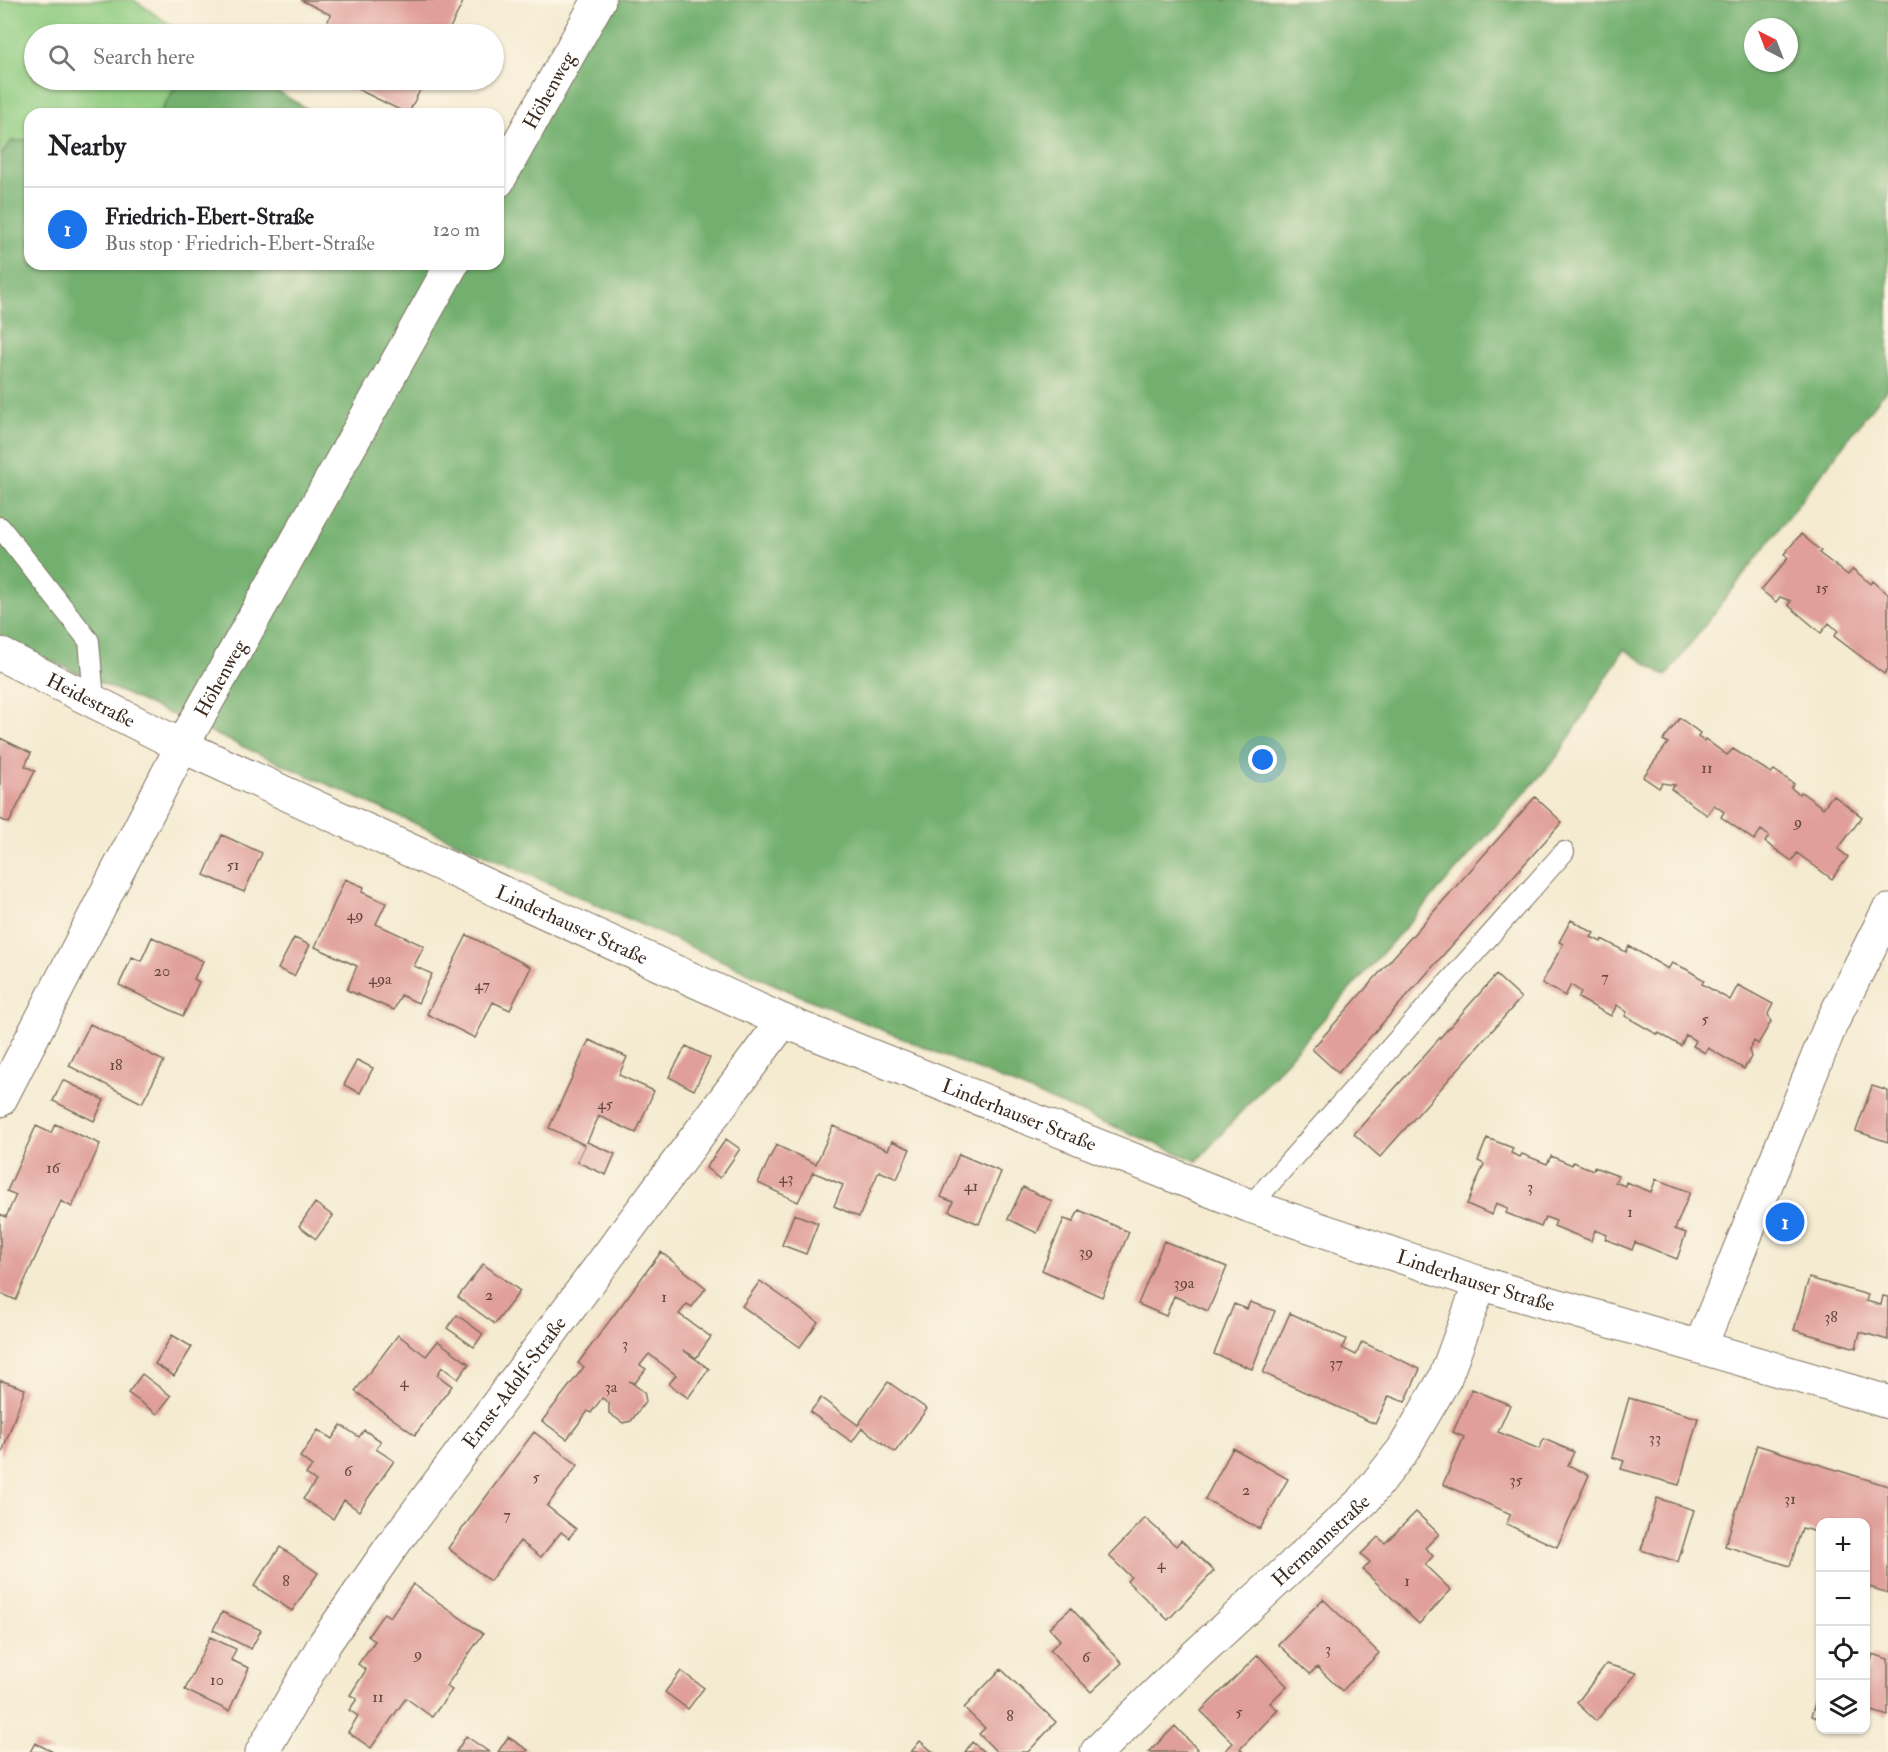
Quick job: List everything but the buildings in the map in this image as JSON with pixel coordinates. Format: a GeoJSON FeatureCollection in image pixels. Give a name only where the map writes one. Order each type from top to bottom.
{"type":"FeatureCollection","features":[{"type":"Feature","properties":{"kind":"street","name":"Höhenweg"},"geometry":{"type":"LineString","coordinates":[[504,170],[599,0]]}},
{"type":"Feature","properties":{"kind":"street","name":"Höhenweg"},"geometry":{"type":"LineString","coordinates":[[0,1100],[182,746],[449,270]]}},
{"type":"Feature","properties":{"kind":"street","name":"Heidestraße"},"geometry":{"type":"LineString","coordinates":[[0,654],[94,699],[182,746]]}},
{"type":"Feature","properties":{"kind":"street","name":"Linderhauser Straße"},"geometry":{"type":"LineString","coordinates":[[182,746],[783,1021],[1250,1206],[1480,1283],[1701,1345],[1888,1402]]}},
{"type":"Feature","properties":{"kind":"street"},"geometry":{"type":"LineString","coordinates":[[1701,1345],[1831,1024],[1888,910]]}},
{"type":"Feature","properties":{"kind":"street","name":"Ernst-Adolf-Straße"},"geometry":{"type":"LineString","coordinates":[[262,1752],[325,1643],[389,1550],[783,1021]]}},
{"type":"Feature","properties":{"kind":"street","name":"Hermannstraße"},"geometry":{"type":"LineString","coordinates":[[1097,1752],[1195,1656],[1364,1500],[1403,1450],[1445,1378],[1480,1283]]}},
{"type":"Feature","properties":{"kind":"lane"},"geometry":{"type":"LineString","coordinates":[[0,527],[89,641],[94,699]]}},
{"type":"Feature","properties":{"kind":"lane"},"geometry":{"type":"LineString","coordinates":[[1250,1206],[1564,852]]}},
{"type":"Feature","properties":{"kind":"green space"},"geometry":{"type":"Polygon","coordinates":[[[0,0],[134,0],[169,24],[24,24],[24,90],[174,90],[163,108],[24,108],[24,140],[12,141],[0,157],[0,0]]]}},
{"type":"Feature","properties":{"kind":"green space"},"geometry":{"type":"Polygon","coordinates":[[[589,0],[1888,0],[1888,387],[1666,676],[1624,649],[1558,756],[1197,1161],[796,994],[0,638],[0,157],[12,141],[24,140],[24,270],[504,270],[504,148],[589,0]]]}},
{"type":"Feature","properties":{"kind":"green space"},"geometry":{"type":"Polygon","coordinates":[[[174,90],[275,90],[306,108],[163,108],[174,90]]]}},
{"type":"Feature","properties":{"kind":"place","name":"Friedrich-Ebert-Straße"},"geometry":{"type":"Point","coordinates":[1785,1222]}}]}
